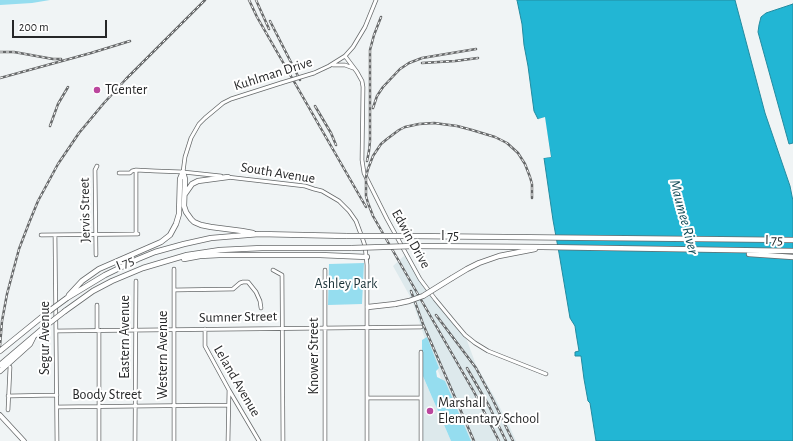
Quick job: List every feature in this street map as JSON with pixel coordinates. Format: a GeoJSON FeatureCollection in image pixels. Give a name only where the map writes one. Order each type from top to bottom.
{"type":"FeatureCollection","features":[{"type":"Feature","properties":{"kind":"highway"},"geometry":{"type":"LineString","coordinates":[[183,172],[185,179],[184,206],[188,216],[194,222],[211,227],[259,234]]}},
{"type":"Feature","properties":{"kind":"highway"},"geometry":{"type":"LineString","coordinates":[[66,298],[82,280],[100,269],[161,242],[170,235],[179,214],[180,179],[183,172]]}},
{"type":"Feature","properties":{"kind":"highway"},"geometry":{"type":"LineString","coordinates":[[184,195],[192,184],[198,181],[228,177]]}},
{"type":"Feature","properties":{"kind":"highway","name":"I 75"},"geometry":{"type":"LineString","coordinates":[[0,351],[66,298],[105,275],[155,252],[211,238],[259,234],[793,240]]}},
{"type":"Feature","properties":{"kind":"highway","name":"I 75"},"geometry":{"type":"LineString","coordinates":[[0,365],[65,311],[93,291],[112,281],[149,266],[187,255],[220,250],[414,246],[793,251]]}},
{"type":"Feature","properties":{"kind":"highway"},"geometry":{"type":"LineString","coordinates":[[368,307],[409,301],[423,296],[479,263],[499,256],[542,247]]}},
{"type":"Feature","properties":{"kind":"highway"},"geometry":{"type":"LineString","coordinates":[[711,250],[793,258]]}},
{"type":"Feature","properties":{"kind":"highway"},"geometry":{"type":"LineString","coordinates":[[149,266],[188,258],[219,255],[320,255],[367,257]]}},
{"type":"Feature","properties":{"kind":"highway"},"geometry":{"type":"LineString","coordinates":[[0,370],[30,344],[33,337]]}},
{"type":"Feature","properties":{"kind":"main road"},"geometry":{"type":"LineString","coordinates":[[0,415],[24,441]]}},
{"type":"Feature","properties":{"kind":"street","name":"Kuhlman Drive"},"geometry":{"type":"LineString","coordinates":[[183,172],[185,157],[191,138],[199,124],[205,118],[223,103],[314,73],[345,56],[353,47],[365,27],[376,0]]}},
{"type":"Feature","properties":{"kind":"street","name":"Edwin Drive"},"geometry":{"type":"LineString","coordinates":[[345,56],[357,72],[362,81],[363,87],[362,160],[364,173],[420,279],[465,335],[475,343],[488,352],[546,374]]}},
{"type":"Feature","properties":{"kind":"street"},"geometry":{"type":"LineString","coordinates":[[329,66],[336,64],[345,65],[353,68],[357,72]]}},
{"type":"Feature","properties":{"kind":"street","name":"Jervis Street"},"geometry":{"type":"LineString","coordinates":[[96,255],[95,170],[97,166]]}},
{"type":"Feature","properties":{"kind":"street"},"geometry":{"type":"LineString","coordinates":[[41,235],[137,234],[134,171]]}},
{"type":"Feature","properties":{"kind":"street","name":"South Avenue"},"geometry":{"type":"LineString","coordinates":[[119,173],[130,173],[134,171],[183,172],[305,186],[322,191],[344,206],[356,221],[367,257],[367,441]]}},
{"type":"Feature","properties":{"kind":"street","name":"Segur Avenue"},"geometry":{"type":"LineString","coordinates":[[55,235],[57,441]]}},
{"type":"Feature","properties":{"kind":"street","name":"Western Avenue"},"geometry":{"type":"LineString","coordinates":[[174,269],[174,441]]}},
{"type":"Feature","properties":{"kind":"street"},"geometry":{"type":"LineString","coordinates":[[273,270],[282,275],[283,441]]}},
{"type":"Feature","properties":{"kind":"street","name":"Knower Street"},"geometry":{"type":"LineString","coordinates":[[325,270],[325,441]]}},
{"type":"Feature","properties":{"kind":"street","name":"Eastern Avenue"},"geometry":{"type":"LineString","coordinates":[[136,281],[136,441]]}},
{"type":"Feature","properties":{"kind":"street"},"geometry":{"type":"LineString","coordinates":[[174,290],[233,289],[240,283],[248,282],[256,292],[261,308]]}},
{"type":"Feature","properties":{"kind":"street"},"geometry":{"type":"LineString","coordinates":[[97,304],[99,441]]}},
{"type":"Feature","properties":{"kind":"street","name":"Sumner Street"},"geometry":{"type":"LineString","coordinates":[[56,330],[421,327]]}},
{"type":"Feature","properties":{"kind":"street","name":"Leland Avenue"},"geometry":{"type":"LineString","coordinates":[[205,329],[205,346],[259,441]]}},
{"type":"Feature","properties":{"kind":"street"},"geometry":{"type":"LineString","coordinates":[[421,352],[421,441]]}},
{"type":"Feature","properties":{"kind":"street"},"geometry":{"type":"LineString","coordinates":[[8,410],[10,367]]}},
{"type":"Feature","properties":{"kind":"street"},"geometry":{"type":"LineString","coordinates":[[228,441],[229,390]]}},
{"type":"Feature","properties":{"kind":"street","name":"Boody Street"},"geometry":{"type":"LineString","coordinates":[[8,396],[57,395]]}},
{"type":"Feature","properties":{"kind":"street"},"geometry":{"type":"LineString","coordinates":[[367,398],[421,398]]}},
{"type":"Feature","properties":{"kind":"street","name":"Boody Street"},"geometry":{"type":"LineString","coordinates":[[57,407],[228,405]]}},
{"type":"Feature","properties":{"kind":"shaded area"},"geometry":{"type":"Polygon","coordinates":[[[405,255],[420,279],[465,335],[476,365],[495,398],[516,441],[467,441],[426,342],[412,300],[393,266],[405,255]]]}},
{"type":"Feature","properties":{"kind":"shaded area","name":"Marshall Elementary School"},"geometry":{"type":"Polygon","coordinates":[[[421,372],[451,441],[421,441],[421,372]]]}},
{"type":"Feature","properties":{"kind":"green space"},"geometry":{"type":"Polygon","coordinates":[[[0,0],[50,0],[0,5],[0,0]]]}},
{"type":"Feature","properties":{"kind":"green space","name":"Ashley Park"},"geometry":{"type":"Polygon","coordinates":[[[364,263],[362,304],[328,305],[329,264],[364,263]]]}},
{"type":"Feature","properties":{"kind":"green space"},"geometry":{"type":"Polygon","coordinates":[[[427,337],[439,368],[436,371],[437,377],[445,381],[471,441],[451,441],[422,374],[422,340],[427,337]]]}},
{"type":"Feature","properties":{"kind":"water","name":"Maumee River"},"geometry":{"type":"Polygon","coordinates":[[[517,0],[735,0],[765,113],[790,186],[793,201],[793,441],[596,441],[581,356],[575,356],[575,352],[579,351],[575,326],[570,318],[553,220],[544,158],[551,157],[544,118],[538,119],[534,111],[522,24],[517,0]]]}},
{"type":"Feature","properties":{"kind":"water"},"geometry":{"type":"Polygon","coordinates":[[[793,4],[793,143],[789,144],[758,32],[761,17],[766,13],[793,4]]]}},
{"type":"Feature","properties":{"kind":"pier"},"geometry":{"type":"Polygon","coordinates":[[[545,117],[551,157],[544,158],[543,156],[549,155],[543,120],[539,121],[538,119],[545,117]]]}},
{"type":"Feature","properties":{"kind":"railway"},"geometry":{"type":"LineString","coordinates":[[0,346],[2,321],[7,294],[19,249],[38,201],[58,164],[79,133],[104,103],[205,0]]}},
{"type":"Feature","properties":{"kind":"railway"},"geometry":{"type":"LineString","coordinates":[[249,0],[257,17],[366,207]]}},
{"type":"Feature","properties":{"kind":"railway"},"geometry":{"type":"LineString","coordinates":[[256,0],[269,29]]}},
{"type":"Feature","properties":{"kind":"railway"},"geometry":{"type":"LineString","coordinates":[[367,161],[370,141],[370,50],[381,17]]}},
{"type":"Feature","properties":{"kind":"railway"},"geometry":{"type":"LineString","coordinates":[[270,21],[300,80]]}},
{"type":"Feature","properties":{"kind":"railway"},"geometry":{"type":"LineString","coordinates":[[0,78],[130,41]]}},
{"type":"Feature","properties":{"kind":"railway"},"geometry":{"type":"LineString","coordinates":[[373,108],[377,96],[383,87],[400,69],[409,63],[422,58],[476,49]]}},
{"type":"Feature","properties":{"kind":"railway"},"geometry":{"type":"LineString","coordinates":[[0,52],[14,52],[61,59]]}},
{"type":"Feature","properties":{"kind":"railway"},"geometry":{"type":"LineString","coordinates":[[422,63],[478,58]]}},
{"type":"Feature","properties":{"kind":"railway"},"geometry":{"type":"LineString","coordinates":[[50,126],[58,104],[68,87]]}},
{"type":"Feature","properties":{"kind":"railway"},"geometry":{"type":"LineString","coordinates":[[315,106],[331,133],[336,145]]}},
{"type":"Feature","properties":{"kind":"railway"},"geometry":{"type":"LineString","coordinates":[[499,441],[474,392],[373,216],[366,196],[366,177],[373,156],[381,144],[387,139],[405,127],[434,123],[457,126],[472,130],[495,137],[507,143],[518,153],[525,164],[532,184],[532,198]]}},
{"type":"Feature","properties":{"kind":"railway"},"geometry":{"type":"LineString","coordinates":[[411,291],[423,324],[474,441]]}},
{"type":"Feature","properties":{"kind":"railway"},"geometry":{"type":"LineString","coordinates":[[436,315],[476,368],[513,441]]}},
{"type":"Feature","properties":{"kind":"railway"},"geometry":{"type":"LineString","coordinates":[[467,368],[489,406],[506,441]]}},
{"type":"Feature","properties":{"kind":"place","name":"TCenter"},"geometry":{"type":"Point","coordinates":[97,90]}},
{"type":"Feature","properties":{"kind":"place","name":"Marshall Elementary School"},"geometry":{"type":"Point","coordinates":[430,411]}}]}
